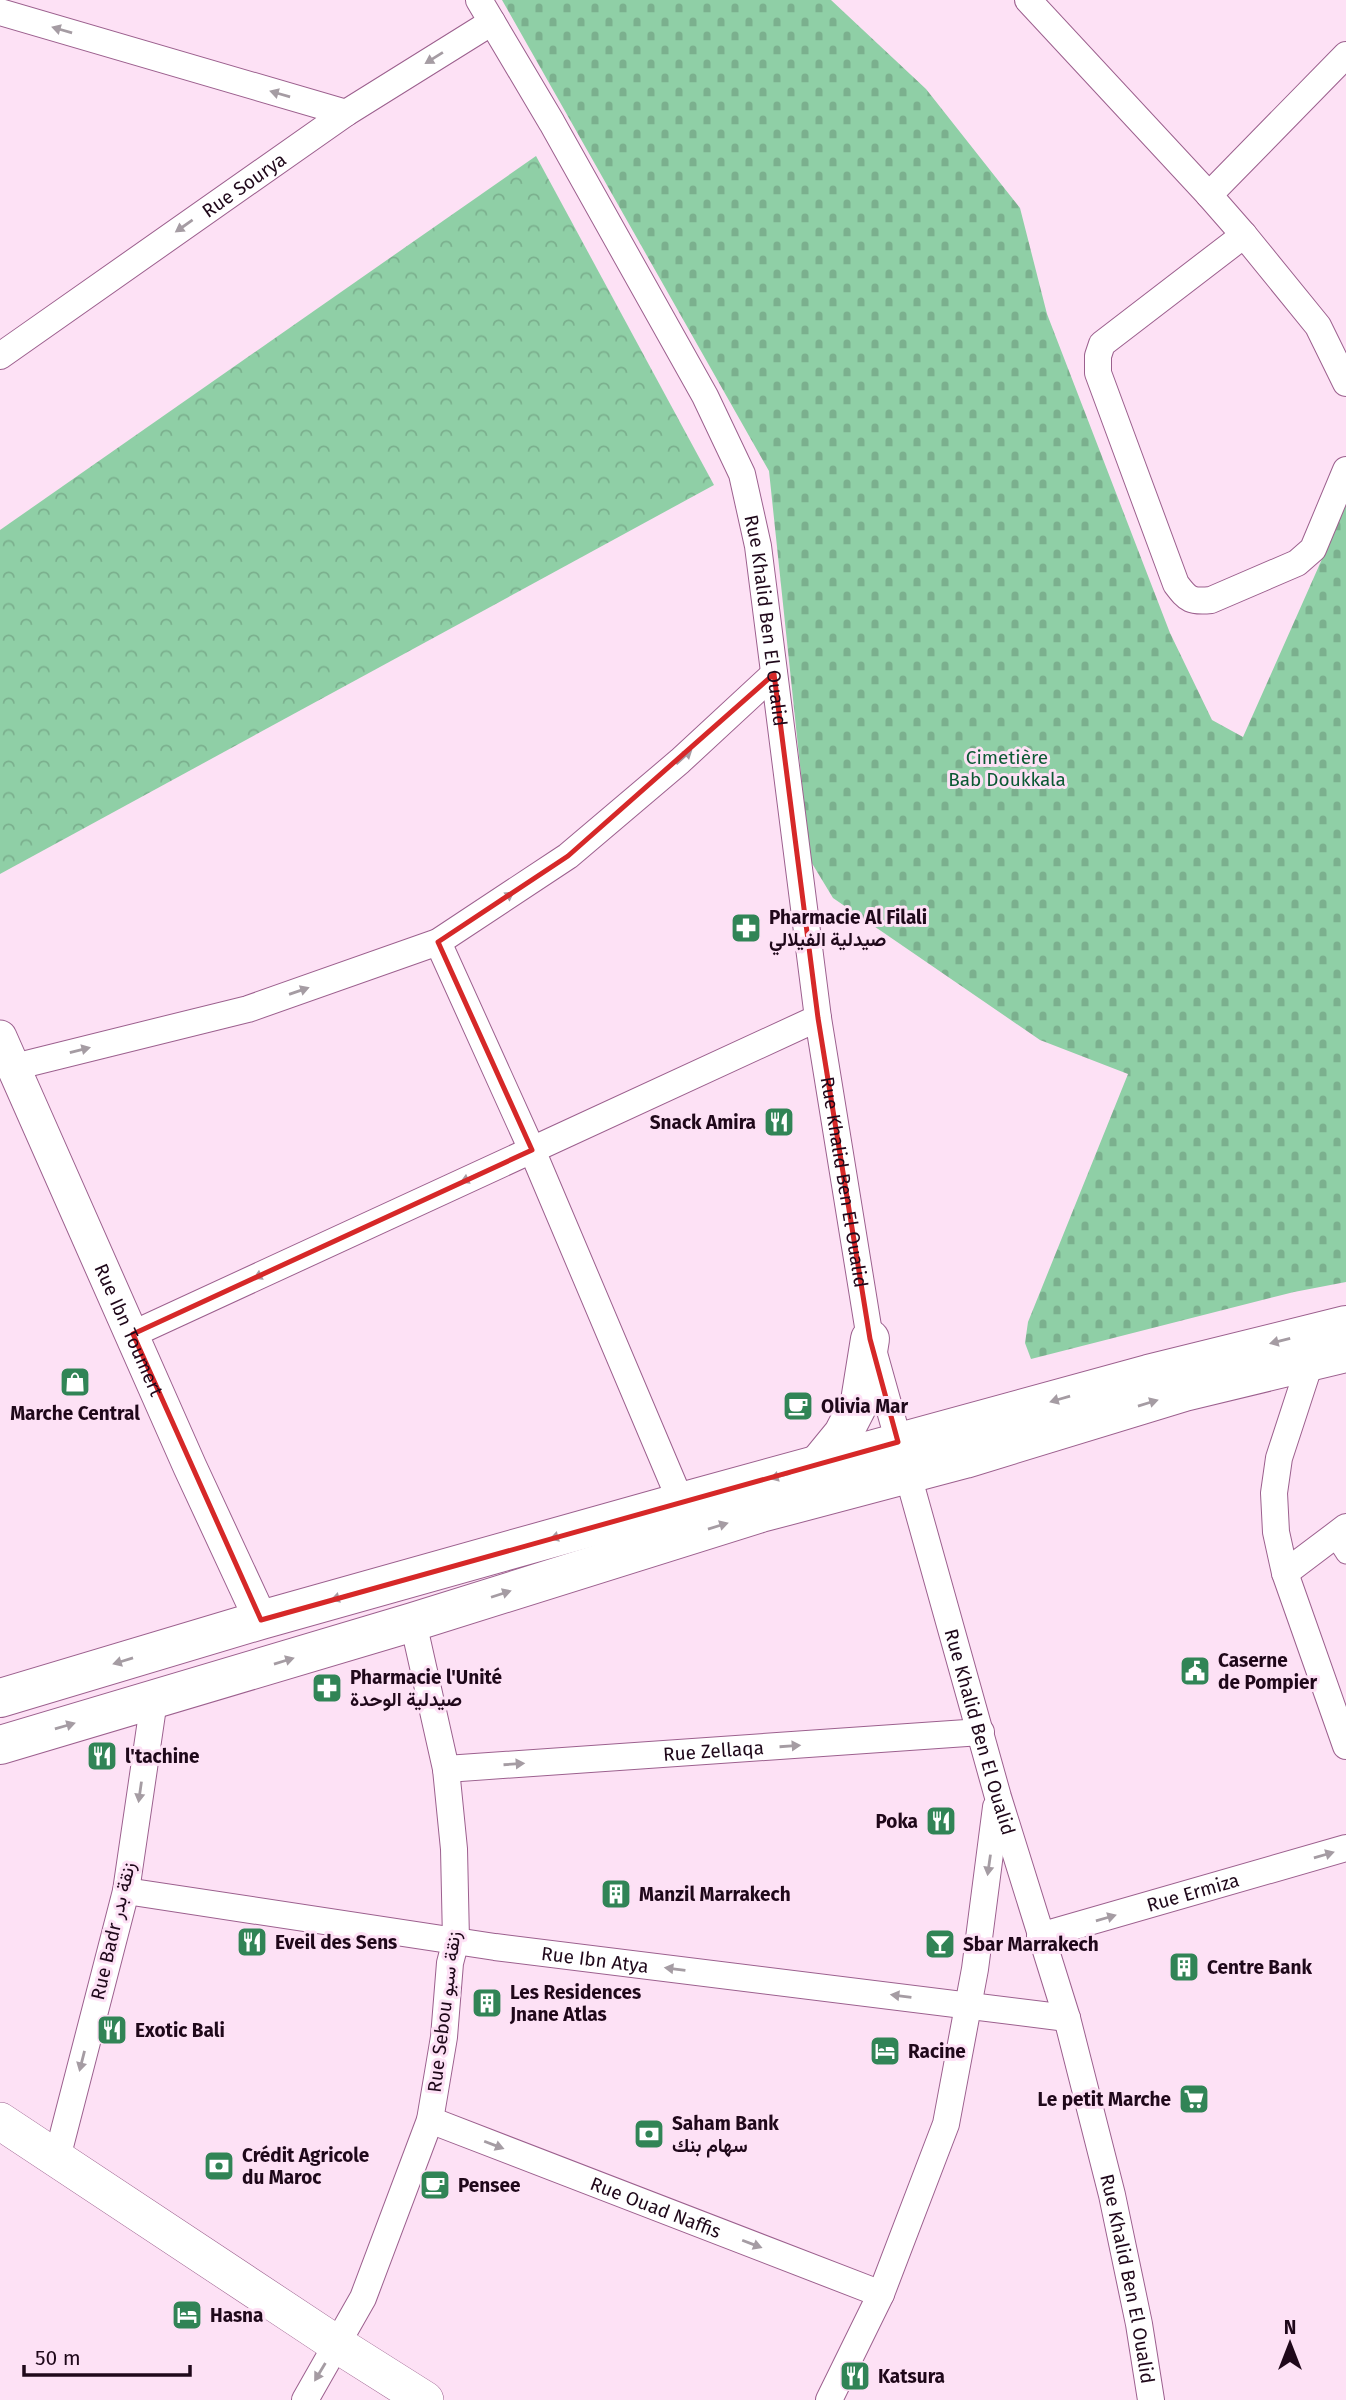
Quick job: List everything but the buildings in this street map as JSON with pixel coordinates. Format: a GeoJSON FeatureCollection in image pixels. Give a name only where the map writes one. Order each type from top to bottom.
{"type":"FeatureCollection","features":[{"type":"Feature","properties":{"kind":"main road"},"geometry":{"type":"LineString","coordinates":[[0,1745],[413,1622],[761,1513],[902,1458],[1148,1374],[1346,1325]]}},
{"type":"Feature","properties":{"kind":"main road"},"geometry":{"type":"LineString","coordinates":[[816,1467],[844,1434],[860,1401],[870,1339]]}},
{"type":"Feature","properties":{"kind":"main road"},"geometry":{"type":"LineString","coordinates":[[0,1698],[261,1620],[681,1502],[816,1467],[902,1458],[965,1459],[1184,1392],[1329,1357]]}},
{"type":"Feature","properties":{"kind":"main road"},"geometry":{"type":"LineString","coordinates":[[0,2121],[425,2400]]}},
{"type":"Feature","properties":{"kind":"street"},"geometry":{"type":"LineString","coordinates":[[1028,0],[1244,235],[1318,326],[1346,383]]}},
{"type":"Feature","properties":{"kind":"street","name":"Rue Sourya"},"geometry":{"type":"LineString","coordinates":[[0,356],[346,113],[486,11]]}},
{"type":"Feature","properties":{"kind":"street","name":"Rue Khalid Ben El Oualid"},"geometry":{"type":"LineString","coordinates":[[486,11],[698,384],[742,474],[758,546],[818,1018],[870,1339],[998,1797],[1067,2018],[1112,2195],[1139,2324],[1151,2400]]}},
{"type":"Feature","properties":{"kind":"street"},"geometry":{"type":"LineString","coordinates":[[0,12],[346,113]]}},
{"type":"Feature","properties":{"kind":"street"},"geometry":{"type":"LineString","coordinates":[[1209,195],[1346,55]]}},
{"type":"Feature","properties":{"kind":"street"},"geometry":{"type":"LineString","coordinates":[[1244,235],[1102,344],[1098,356],[1098,373],[1176,584],[1187,598],[1211,600],[1297,563],[1313,549],[1346,470]]}},
{"type":"Feature","properties":{"kind":"street"},"geometry":{"type":"LineString","coordinates":[[7,1069],[248,1009],[439,942],[568,856],[680,761],[774,674]]}},
{"type":"Feature","properties":{"kind":"street"},"geometry":{"type":"LineString","coordinates":[[439,942],[532,1150],[681,1502]]}},
{"type":"Feature","properties":{"kind":"street"},"geometry":{"type":"LineString","coordinates":[[133,1334],[818,1018]]}},
{"type":"Feature","properties":{"kind":"street","name":"Rue Ibn Toumert"},"geometry":{"type":"LineString","coordinates":[[0,1037],[7,1069],[133,1334],[190,1467],[261,1620]]}},
{"type":"Feature","properties":{"kind":"street"},"geometry":{"type":"LineString","coordinates":[[1329,1357],[1286,1433],[1276,1477],[1274,1505],[1276,1532],[1285,1573],[1346,1746]]}},
{"type":"Feature","properties":{"kind":"street"},"geometry":{"type":"LineString","coordinates":[[1285,1573],[1342,1538]]}},
{"type":"Feature","properties":{"kind":"street","name":"Rue Sebou زنقة سبو"},"geometry":{"type":"LineString","coordinates":[[305,2400],[363,2298],[430,2120],[444,2037],[450,1963],[456,1940],[454,1849],[446,1769],[413,1622]]}},
{"type":"Feature","properties":{"kind":"street","name":"Rue Badr زنقة بدر"},"geometry":{"type":"LineString","coordinates":[[57,2158],[125,1891],[154,1700]]}},
{"type":"Feature","properties":{"kind":"street","name":"Rue Zellaqa"},"geometry":{"type":"LineString","coordinates":[[446,1769],[981,1732]]}},
{"type":"Feature","properties":{"kind":"street"},"geometry":{"type":"LineString","coordinates":[[829,2400],[881,2294],[946,2124],[969,2004],[998,1797]]}},
{"type":"Feature","properties":{"kind":"street","name":"Rue Ermiza"},"geometry":{"type":"LineString","coordinates":[[1040,1936],[1346,1848]]}},
{"type":"Feature","properties":{"kind":"street","name":"Rue Ibn Atya"},"geometry":{"type":"LineString","coordinates":[[125,1891],[456,1940],[1067,2018]]}},
{"type":"Feature","properties":{"kind":"street","name":"Rue Ouad Naffis"},"geometry":{"type":"LineString","coordinates":[[430,2120],[881,2294]]}},
{"type":"Feature","properties":{"kind":"highlighted area"},"geometry":{"type":"Polygon","coordinates":[[[774,674],[818,1018],[870,1339],[898,1442],[261,1620],[133,1334],[532,1150],[438,942],[568,856],[774,674]]]}},
{"type":"Feature","properties":{"kind":"green space","name":"Cimetière Bab Doukkala"},"geometry":{"type":"Polygon","coordinates":[[[502,0],[831,0],[926,89],[1020,208],[1047,314],[1170,633],[1212,720],[1243,737],[1346,505],[1346,1282],[1294,1292],[1031,1359],[1025,1343],[1028,1322],[1128,1074],[1040,1040],[833,898],[810,860],[769,471],[502,0]]]}},
{"type":"Feature","properties":{"kind":"green space"},"geometry":{"type":"Polygon","coordinates":[[[536,156],[714,485],[0,874],[0,530],[536,156]]]}},
{"type":"Feature","properties":{"kind":"place","name":"Pharmacie Al Filali صيدلية الفيلالي"},"geometry":{"type":"Point","coordinates":[746,928]}},
{"type":"Feature","properties":{"kind":"place","name":"Snack Amira"},"geometry":{"type":"Point","coordinates":[779,1122]}},
{"type":"Feature","properties":{"kind":"place","name":"Marche Central"},"geometry":{"type":"Point","coordinates":[75,1382]}},
{"type":"Feature","properties":{"kind":"place","name":"Olivia Mar"},"geometry":{"type":"Point","coordinates":[798,1406]}},
{"type":"Feature","properties":{"kind":"place","name":"Caserne de Pompier"},"geometry":{"type":"Point","coordinates":[1195,1671]}},
{"type":"Feature","properties":{"kind":"place","name":"Pharmacie l'Unité صيدلية الوحدة"},"geometry":{"type":"Point","coordinates":[327,1688]}},
{"type":"Feature","properties":{"kind":"place","name":"l'tachine"},"geometry":{"type":"Point","coordinates":[102,1756]}},
{"type":"Feature","properties":{"kind":"place","name":"Poka"},"geometry":{"type":"Point","coordinates":[941,1821]}},
{"type":"Feature","properties":{"kind":"place","name":"Manzil Marrakech"},"geometry":{"type":"Point","coordinates":[616,1894]}},
{"type":"Feature","properties":{"kind":"place","name":"Eveil des Sens"},"geometry":{"type":"Point","coordinates":[252,1942]}},
{"type":"Feature","properties":{"kind":"place","name":"Sbar Marrakech"},"geometry":{"type":"Point","coordinates":[940,1944]}},
{"type":"Feature","properties":{"kind":"place","name":"Centre Bank"},"geometry":{"type":"Point","coordinates":[1184,1967]}},
{"type":"Feature","properties":{"kind":"place","name":"Les Residences Jnane Atlas"},"geometry":{"type":"Point","coordinates":[487,2003]}},
{"type":"Feature","properties":{"kind":"place","name":"Exotic Bali"},"geometry":{"type":"Point","coordinates":[112,2030]}},
{"type":"Feature","properties":{"kind":"place","name":"Racine"},"geometry":{"type":"Point","coordinates":[885,2051]}},
{"type":"Feature","properties":{"kind":"place","name":"Le petit Marche"},"geometry":{"type":"Point","coordinates":[1194,2099]}},
{"type":"Feature","properties":{"kind":"place","name":"Saham Bank سهام بنك"},"geometry":{"type":"Point","coordinates":[649,2134]}},
{"type":"Feature","properties":{"kind":"place","name":"Crédit Agricole du Maroc"},"geometry":{"type":"Point","coordinates":[219,2166]}},
{"type":"Feature","properties":{"kind":"place","name":"Pensee"},"geometry":{"type":"Point","coordinates":[435,2185]}},
{"type":"Feature","properties":{"kind":"place","name":"Hasna"},"geometry":{"type":"Point","coordinates":[187,2315]}},
{"type":"Feature","properties":{"kind":"place","name":"Katsura"},"geometry":{"type":"Point","coordinates":[855,2376]}}]}
